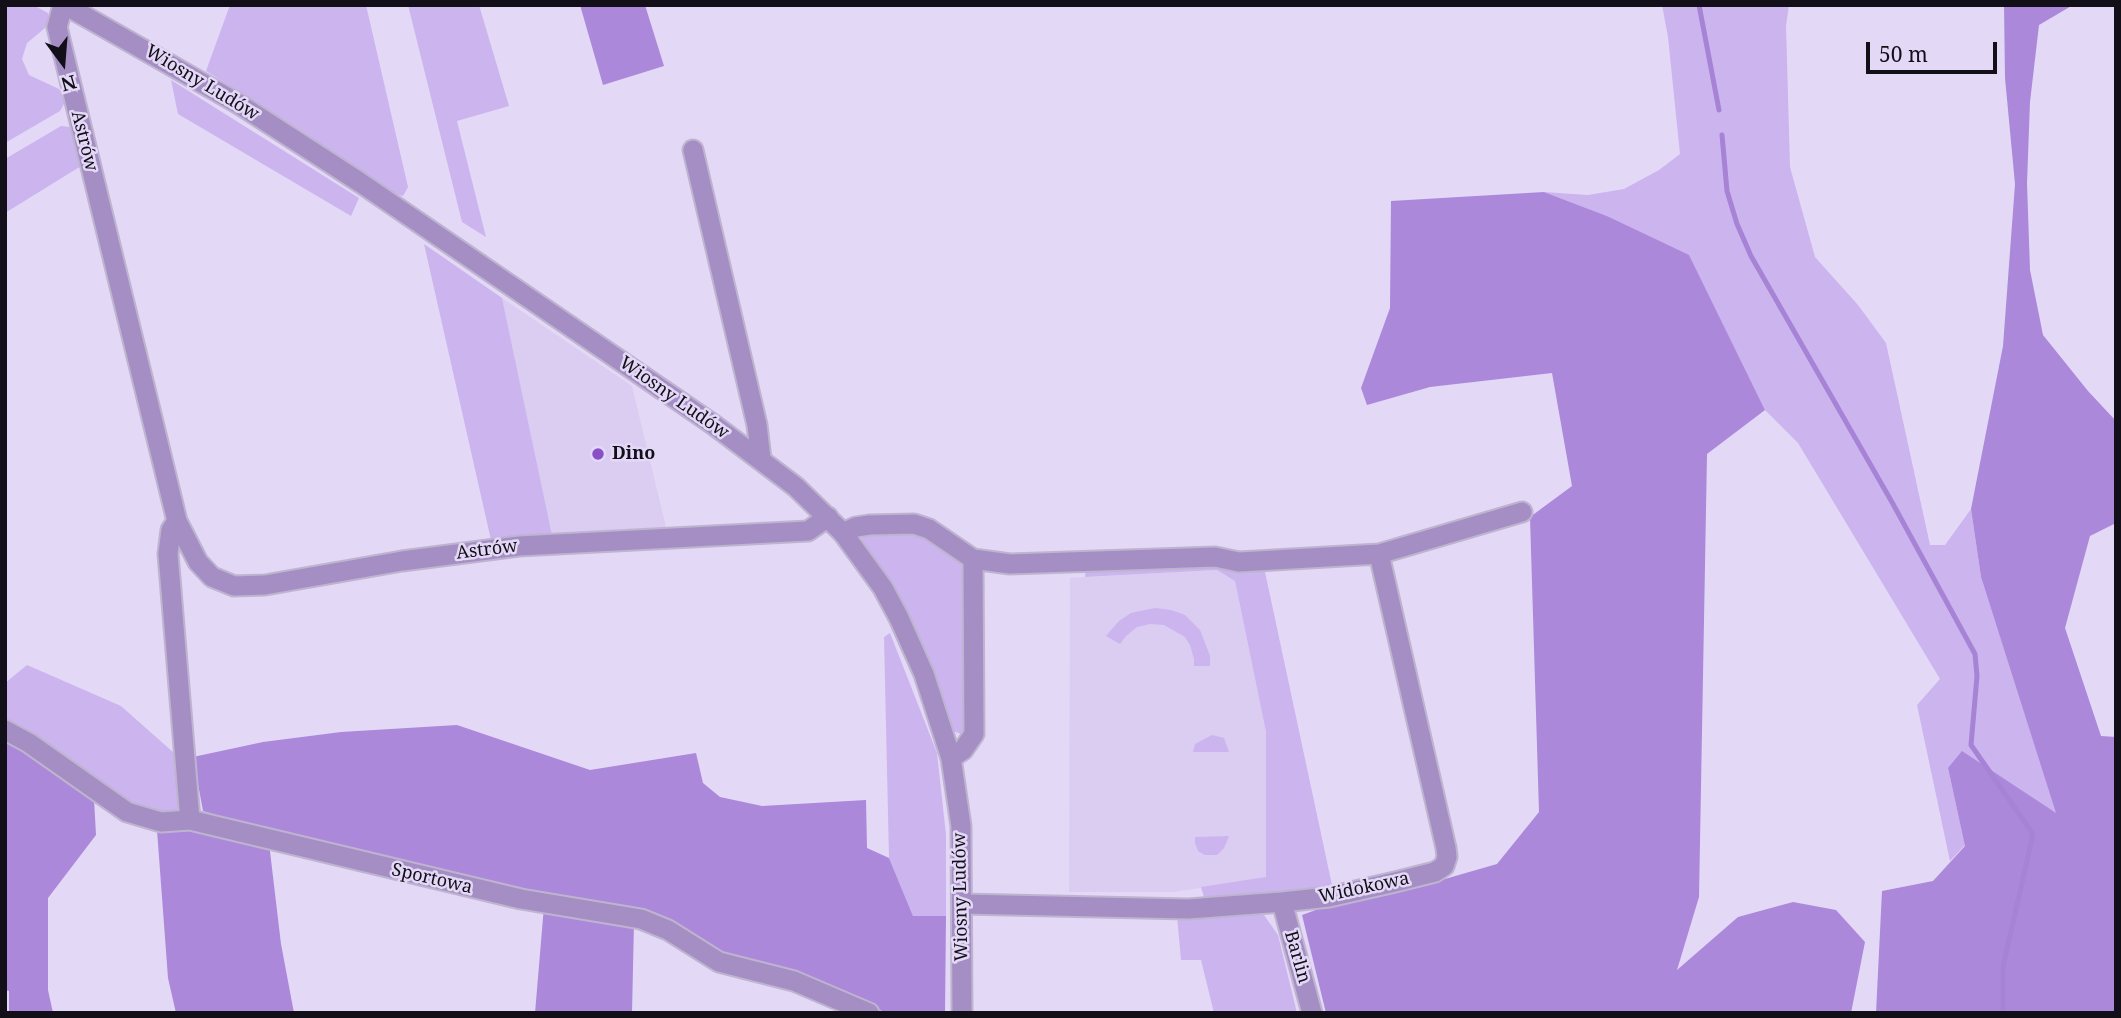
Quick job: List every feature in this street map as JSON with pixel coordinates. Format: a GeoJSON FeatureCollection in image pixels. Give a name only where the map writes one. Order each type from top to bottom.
{"type":"FeatureCollection","features":[{"type":"Feature","properties":{"kind":"street","name":"Wiosny Ludów"},"geometry":{"type":"LineString","coordinates":[[64,5],[205,84],[361,183],[761,459],[796,487],[843,533],[883,588],[899,618],[925,674],[951,758],[961,826],[961,1013]]}},
{"type":"Feature","properties":{"kind":"street","name":"Astrów"},"geometry":{"type":"LineString","coordinates":[[64,5],[57,27],[177,521],[198,562],[212,577],[234,586],[265,585],[402,561],[519,545],[808,531],[828,517]]}},
{"type":"Feature","properties":{"kind":"street"},"geometry":{"type":"LineString","coordinates":[[692,150],[757,425],[761,459]]}},
{"type":"Feature","properties":{"kind":"street"},"geometry":{"type":"LineString","coordinates":[[843,533],[869,524],[915,524],[929,529],[973,559],[1010,564],[1215,557],[1239,562],[1379,554],[1522,512]]}},
{"type":"Feature","properties":{"kind":"street","name":"Astrów"},"geometry":{"type":"LineString","coordinates":[[177,521],[171,530],[168,554],[190,820]]}},
{"type":"Feature","properties":{"kind":"street","name":"Widokowa"},"geometry":{"type":"LineString","coordinates":[[962,904],[1188,909],[1282,902],[1329,897],[1435,872],[1444,866],[1447,857],[1379,554]]}},
{"type":"Feature","properties":{"kind":"street"},"geometry":{"type":"LineString","coordinates":[[951,758],[963,750],[974,734],[973,559]]}},
{"type":"Feature","properties":{"kind":"street","name":"Sportowa"},"geometry":{"type":"LineString","coordinates":[[5,730],[29,743],[127,812],[161,822],[190,820],[521,899],[641,919],[668,930],[719,962],[794,981],[869,1013]]}},
{"type":"Feature","properties":{"kind":"street","name":"Barlin"},"geometry":{"type":"LineString","coordinates":[[1282,902],[1312,1013]]}},
{"type":"Feature","properties":{"kind":"shaded area"},"geometry":{"type":"Polygon","coordinates":[[[5,5],[33,5],[48,13],[49,20],[45,28],[27,43],[22,59],[29,75],[59,89],[64,96],[64,104],[60,111],[5,143],[5,5]]]}},
{"type":"Feature","properties":{"kind":"shaded area"},"geometry":{"type":"Polygon","coordinates":[[[230,5],[366,5],[408,187],[403,196],[387,192],[305,133],[206,71],[230,5]]]}},
{"type":"Feature","properties":{"kind":"shaded area"},"geometry":{"type":"Polygon","coordinates":[[[408,5],[479,5],[509,106],[457,121],[486,237],[462,222],[408,5]]]}},
{"type":"Feature","properties":{"kind":"shaded area"},"geometry":{"type":"Polygon","coordinates":[[[580,5],[645,5],[664,66],[603,85],[580,5]]]}},
{"type":"Feature","properties":{"kind":"shaded area"},"geometry":{"type":"Polygon","coordinates":[[[1662,5],[1789,5],[1786,26],[1790,167],[1815,257],[1858,305],[1886,343],[1930,545],[1945,545],[1971,509],[1981,577],[2057,814],[1948,768],[1965,845],[1950,861],[1917,705],[1940,679],[1798,443],[1765,410],[1689,256],[1607,216],[1544,192],[1588,195],[1624,189],[1659,170],[1680,154],[1668,37],[1662,5]]]}},
{"type":"Feature","properties":{"kind":"shaded area"},"geometry":{"type":"Polygon","coordinates":[[[2004,5],[2073,5],[2039,25],[2030,102],[2027,183],[2030,270],[2043,335],[2116,421],[2116,523],[2090,536],[2065,628],[2101,736],[2116,737],[2116,1013],[1876,1013],[1882,891],[1933,881],[1965,846],[1948,768],[1962,751],[2056,813],[1981,577],[1971,509],[2003,346],[2015,184],[2005,78],[2004,5]]]}},
{"type":"Feature","properties":{"kind":"shaded area"},"geometry":{"type":"Polygon","coordinates":[[[171,80],[359,198],[351,216],[178,114],[171,80]]]}},
{"type":"Feature","properties":{"kind":"shaded area"},"geometry":{"type":"Polygon","coordinates":[[[61,126],[71,127],[78,132],[86,163],[5,213],[5,159],[61,126]]]}},
{"type":"Feature","properties":{"kind":"shaded area"},"geometry":{"type":"Polygon","coordinates":[[[1544,192],[1607,216],[1689,255],[1765,410],[1707,454],[1699,897],[1677,970],[1738,917],[1793,902],[1836,910],[1865,942],[1851,1013],[1326,1013],[1302,915],[1335,903],[1431,883],[1497,864],[1539,812],[1530,517],[1572,486],[1552,373],[1430,387],[1367,405],[1361,388],[1390,308],[1391,201],[1544,192]]]}},
{"type":"Feature","properties":{"kind":"shaded area"},"geometry":{"type":"Polygon","coordinates":[[[424,244],[502,298],[552,535],[491,540],[424,244]]]}},
{"type":"Feature","properties":{"kind":"shaded area"},"geometry":{"type":"Polygon","coordinates":[[[502,298],[632,386],[667,531],[552,535],[502,298]]]}},
{"type":"Feature","properties":{"kind":"shaded area"},"geometry":{"type":"Polygon","coordinates":[[[864,533],[928,533],[967,562],[967,730],[961,734],[953,731],[935,674],[899,597],[865,548],[861,539],[864,533]]]}},
{"type":"Feature","properties":{"kind":"shaded area"},"geometry":{"type":"Polygon","coordinates":[[[1211,563],[1244,572],[1265,572],[1332,885],[1312,891],[1204,897],[1201,887],[1266,877],[1266,732],[1235,581],[1217,570],[1085,577],[1086,566],[1211,563]]]}},
{"type":"Feature","properties":{"kind":"shaded area"},"geometry":{"type":"Polygon","coordinates":[[[1217,570],[1235,581],[1266,732],[1266,878],[1173,892],[1069,892],[1070,578],[1217,570]]]}},
{"type":"Feature","properties":{"kind":"shaded area"},"geometry":{"type":"Polygon","coordinates":[[[1155,608],[1185,615],[1200,630],[1210,656],[1210,666],[1194,666],[1190,645],[1185,637],[1164,625],[1137,627],[1120,644],[1106,636],[1119,621],[1131,613],[1155,608]]]}},
{"type":"Feature","properties":{"kind":"shaded area"},"geometry":{"type":"Polygon","coordinates":[[[890,633],[937,753],[946,835],[946,916],[913,916],[889,858],[884,637],[890,633]]]}},
{"type":"Feature","properties":{"kind":"shaded area"},"geometry":{"type":"Polygon","coordinates":[[[27,665],[121,706],[182,760],[181,809],[173,815],[130,804],[5,719],[5,683],[27,665]]]}},
{"type":"Feature","properties":{"kind":"shaded area"},"geometry":{"type":"Polygon","coordinates":[[[457,725],[590,770],[696,753],[703,783],[720,797],[762,806],[866,800],[867,848],[889,858],[913,916],[946,916],[945,1013],[887,1013],[772,966],[721,955],[596,905],[340,852],[203,811],[193,757],[263,742],[341,732],[457,725]]]}},
{"type":"Feature","properties":{"kind":"shaded area"},"geometry":{"type":"Polygon","coordinates":[[[1212,735],[1224,738],[1229,752],[1193,752],[1195,744],[1212,735]]]}},
{"type":"Feature","properties":{"kind":"shaded area"},"geometry":{"type":"Polygon","coordinates":[[[5,740],[94,799],[96,835],[48,898],[48,990],[53,1013],[9,1013],[9,991],[5,990],[5,740]]]}},
{"type":"Feature","properties":{"kind":"shaded area"},"geometry":{"type":"Polygon","coordinates":[[[193,827],[269,843],[281,944],[294,1013],[176,1013],[168,978],[157,830],[193,827]]]}},
{"type":"Feature","properties":{"kind":"shaded area"},"geometry":{"type":"Polygon","coordinates":[[[1229,836],[1224,848],[1217,855],[1205,855],[1198,851],[1195,843],[1195,837],[1229,836]]]}},
{"type":"Feature","properties":{"kind":"shaded area"},"geometry":{"type":"Polygon","coordinates":[[[544,906],[634,922],[632,1013],[535,1013],[544,906]]]}},
{"type":"Feature","properties":{"kind":"shaded area"},"geometry":{"type":"Polygon","coordinates":[[[1264,915],[1278,935],[1297,1013],[1214,1013],[1201,960],[1181,960],[1177,916],[1264,915]]]}},
{"type":"Feature","properties":{"kind":"waterway"},"geometry":{"type":"LineString","coordinates":[[1699,5],[1719,110]]}},
{"type":"Feature","properties":{"kind":"waterway"},"geometry":{"type":"LineString","coordinates":[[1722,135],[1727,191],[1751,256],[1893,504],[1975,654],[1977,676],[1971,745],[2033,834],[2003,967],[2003,1013]]}},
{"type":"Feature","properties":{"kind":"place","name":"Dino"},"geometry":{"type":"Point","coordinates":[598,454]}}]}
